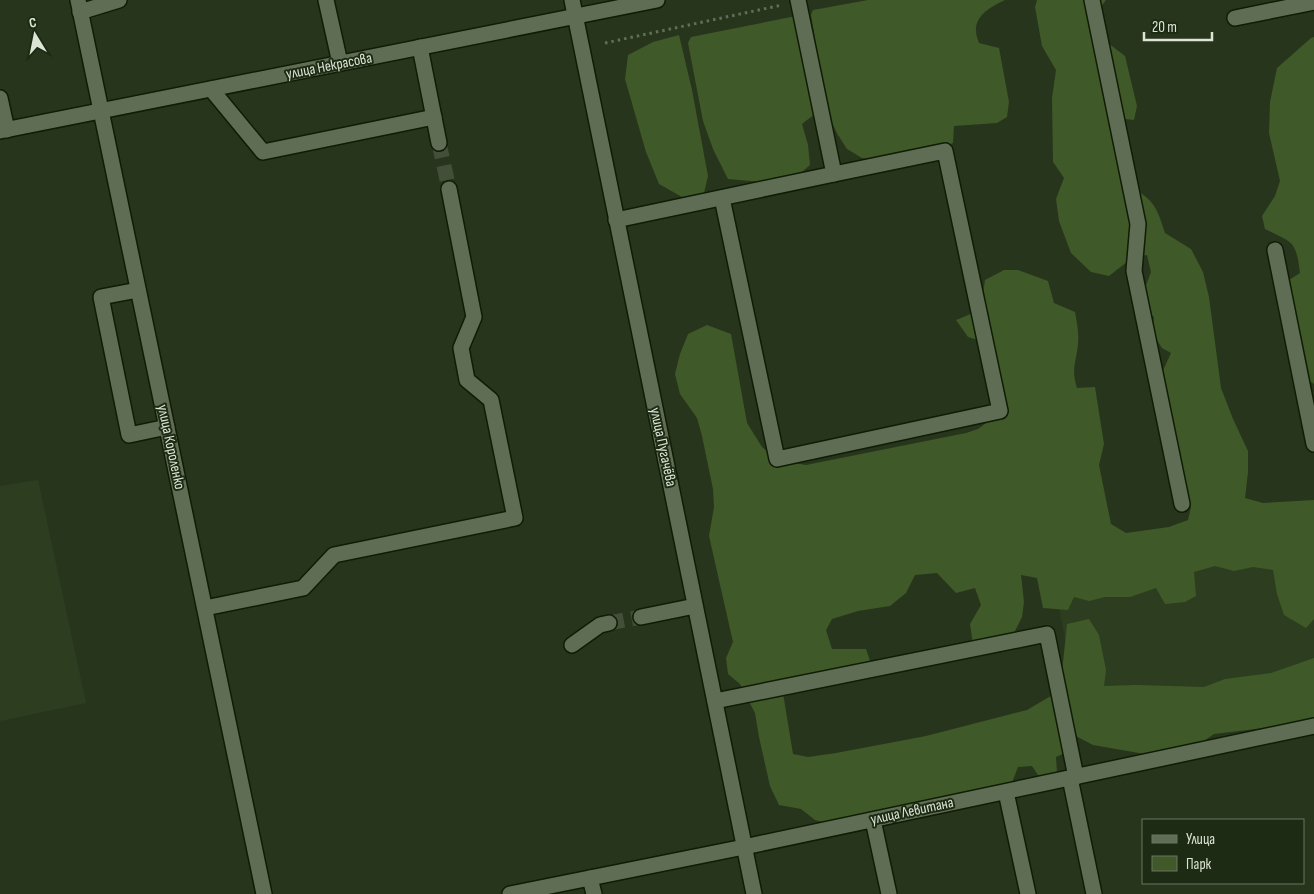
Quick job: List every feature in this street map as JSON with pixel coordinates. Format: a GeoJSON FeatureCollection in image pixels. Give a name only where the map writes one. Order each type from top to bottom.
{"type":"FeatureCollection","features":[{"type":"Feature","properties":{"kind":"street"},"geometry":{"type":"LineString","coordinates":[[79,6],[119,0]]}},
{"type":"Feature","properties":{"kind":"street"},"geometry":{"type":"LineString","coordinates":[[326,0],[340,63]]}},
{"type":"Feature","properties":{"kind":"street","name":"улица Пугачёва"},"geometry":{"type":"LineString","coordinates":[[572,0],[754,894]]}},
{"type":"Feature","properties":{"kind":"street","name":"улица Некрасова"},"geometry":{"type":"LineString","coordinates":[[3,130],[657,0]]}},
{"type":"Feature","properties":{"kind":"street"},"geometry":{"type":"LineString","coordinates":[[1092,0],[1138,224],[1134,271],[1182,504]]}},
{"type":"Feature","properties":{"kind":"street"},"geometry":{"type":"LineString","coordinates":[[798,1],[834,174]]}},
{"type":"Feature","properties":{"kind":"street"},"geometry":{"type":"LineString","coordinates":[[1235,18],[1314,2]]}},
{"type":"Feature","properties":{"kind":"street","name":"улица Короленко"},"geometry":{"type":"LineString","coordinates":[[79,6],[264,894]]}},
{"type":"Feature","properties":{"kind":"street"},"geometry":{"type":"LineString","coordinates":[[420,47],[439,143]]}},
{"type":"Feature","properties":{"kind":"street"},"geometry":{"type":"LineString","coordinates":[[211,89],[263,152],[434,117]]}},
{"type":"Feature","properties":{"kind":"street"},"geometry":{"type":"LineString","coordinates":[[0,98],[3,130]]}},
{"type":"Feature","properties":{"kind":"street"},"geometry":{"type":"LineString","coordinates":[[616,220],[945,151],[1000,411],[777,459],[722,198]]}},
{"type":"Feature","properties":{"kind":"street"},"geometry":{"type":"LineString","coordinates":[[205,608],[303,588],[334,555],[515,518],[491,400],[467,380],[461,348],[474,317],[449,189]]}},
{"type":"Feature","properties":{"kind":"street"},"geometry":{"type":"LineString","coordinates":[[1275,250],[1314,444]]}},
{"type":"Feature","properties":{"kind":"street"},"geometry":{"type":"LineString","coordinates":[[138,290],[101,297],[129,435],[167,427]]}},
{"type":"Feature","properties":{"kind":"street"},"geometry":{"type":"LineString","coordinates":[[641,617],[695,606]]}},
{"type":"Feature","properties":{"kind":"street"},"geometry":{"type":"LineString","coordinates":[[572,645],[600,625],[609,623]]}},
{"type":"Feature","properties":{"kind":"street"},"geometry":{"type":"LineString","coordinates":[[715,702],[1047,634],[1094,894]]}},
{"type":"Feature","properties":{"kind":"street","name":"улица Левитана"},"geometry":{"type":"LineString","coordinates":[[510,894],[744,847],[1314,726]]}},
{"type":"Feature","properties":{"kind":"street"},"geometry":{"type":"LineString","coordinates":[[1006,792],[1028,894]]}},
{"type":"Feature","properties":{"kind":"street"},"geometry":{"type":"LineString","coordinates":[[873,820],[889,894]]}},
{"type":"Feature","properties":{"kind":"street"},"geometry":{"type":"LineString","coordinates":[[590,878],[594,894]]}},
{"type":"Feature","properties":{"kind":"path"},"geometry":{"type":"LineString","coordinates":[[605,43],[798,1]]}},
{"type":"Feature","properties":{"kind":"shaded area"},"geometry":{"type":"Polygon","coordinates":[[[38,480],[86,703],[0,721],[0,486],[38,480]]]}},
{"type":"Feature","properties":{"kind":"shaded area"},"geometry":{"type":"Polygon","coordinates":[[[1314,547],[1314,695],[1086,742],[1050,564],[1314,547]]]}},
{"type":"Feature","properties":{"kind":"green space"},"geometry":{"type":"Polygon","coordinates":[[[868,0],[1005,0],[990,8],[981,16],[976,25],[976,31],[979,43],[999,48],[1009,102],[1007,117],[997,123],[954,126],[953,143],[936,151],[885,161],[862,158],[847,149],[828,115],[811,15],[813,10],[868,0]]]}},
{"type":"Feature","properties":{"kind":"green space"},"geometry":{"type":"Polygon","coordinates":[[[1037,0],[1106,0],[1094,16],[1108,43],[1125,56],[1137,106],[1134,120],[1117,118],[1128,185],[1149,199],[1156,209],[1165,233],[1191,249],[1203,272],[1209,297],[1221,388],[1248,451],[1245,498],[1263,503],[1314,500],[1314,619],[1306,628],[1284,615],[1277,594],[1273,570],[1253,567],[1234,571],[1215,566],[1194,572],[1196,596],[1185,602],[1165,604],[1156,588],[1130,597],[1105,597],[1089,601],[1074,597],[1068,610],[1043,608],[1037,578],[1021,575],[1024,602],[1022,617],[1010,641],[973,644],[970,624],[981,605],[975,588],[956,593],[937,573],[915,575],[906,593],[890,606],[858,611],[832,619],[826,630],[832,649],[866,649],[870,661],[854,673],[781,681],[793,754],[808,757],[836,753],[926,736],[1027,710],[1056,693],[1062,672],[1067,624],[1089,619],[1099,635],[1106,670],[1104,686],[1204,687],[1225,679],[1271,673],[1314,658],[1314,722],[1214,734],[1204,741],[1145,754],[1093,745],[1072,734],[1067,752],[1056,757],[1057,773],[1042,781],[1032,766],[1018,767],[1013,780],[1005,790],[902,805],[893,810],[831,824],[815,820],[801,809],[779,805],[770,786],[755,713],[740,684],[728,674],[726,658],[733,642],[709,536],[714,507],[713,489],[697,418],[680,394],[675,374],[688,334],[707,325],[731,334],[747,423],[762,447],[777,460],[806,465],[966,433],[978,429],[993,418],[978,340],[968,337],[956,320],[976,310],[983,296],[985,280],[1004,270],[1018,270],[1048,281],[1054,303],[1075,312],[1078,344],[1074,371],[1077,388],[1095,387],[1104,444],[1099,465],[1111,524],[1126,533],[1169,527],[1188,520],[1191,507],[1173,440],[1174,424],[1168,418],[1160,377],[1171,353],[1162,348],[1152,333],[1154,317],[1139,304],[1151,272],[1147,255],[1132,258],[1109,276],[1091,272],[1071,253],[1059,221],[1056,199],[1064,178],[1053,162],[1052,98],[1056,70],[1042,46],[1035,7],[1037,0]]]}},
{"type":"Feature","properties":{"kind":"green space"},"geometry":{"type":"Polygon","coordinates":[[[796,16],[820,110],[802,124],[808,145],[810,165],[802,172],[762,182],[728,179],[713,149],[703,121],[688,43],[691,37],[796,16]]]}},
{"type":"Feature","properties":{"kind":"green space"},"geometry":{"type":"Polygon","coordinates":[[[679,35],[692,90],[708,176],[704,193],[682,197],[659,184],[646,152],[625,79],[628,55],[653,42],[679,35]]]}},
{"type":"Feature","properties":{"kind":"green space"},"geometry":{"type":"Polygon","coordinates":[[[1314,37],[1314,384],[1294,379],[1292,358],[1283,334],[1277,304],[1278,287],[1300,273],[1297,254],[1295,248],[1287,240],[1265,229],[1262,216],[1275,196],[1280,181],[1269,133],[1270,102],[1277,68],[1314,37]]]}},
{"type":"Feature","properties":{"kind":"tunnel"},"geometry":{"type":"LineString","coordinates":[[439,143],[449,189]]}},
{"type":"Feature","properties":{"kind":"tunnel"},"geometry":{"type":"LineString","coordinates":[[609,623],[641,617]]}}]}
